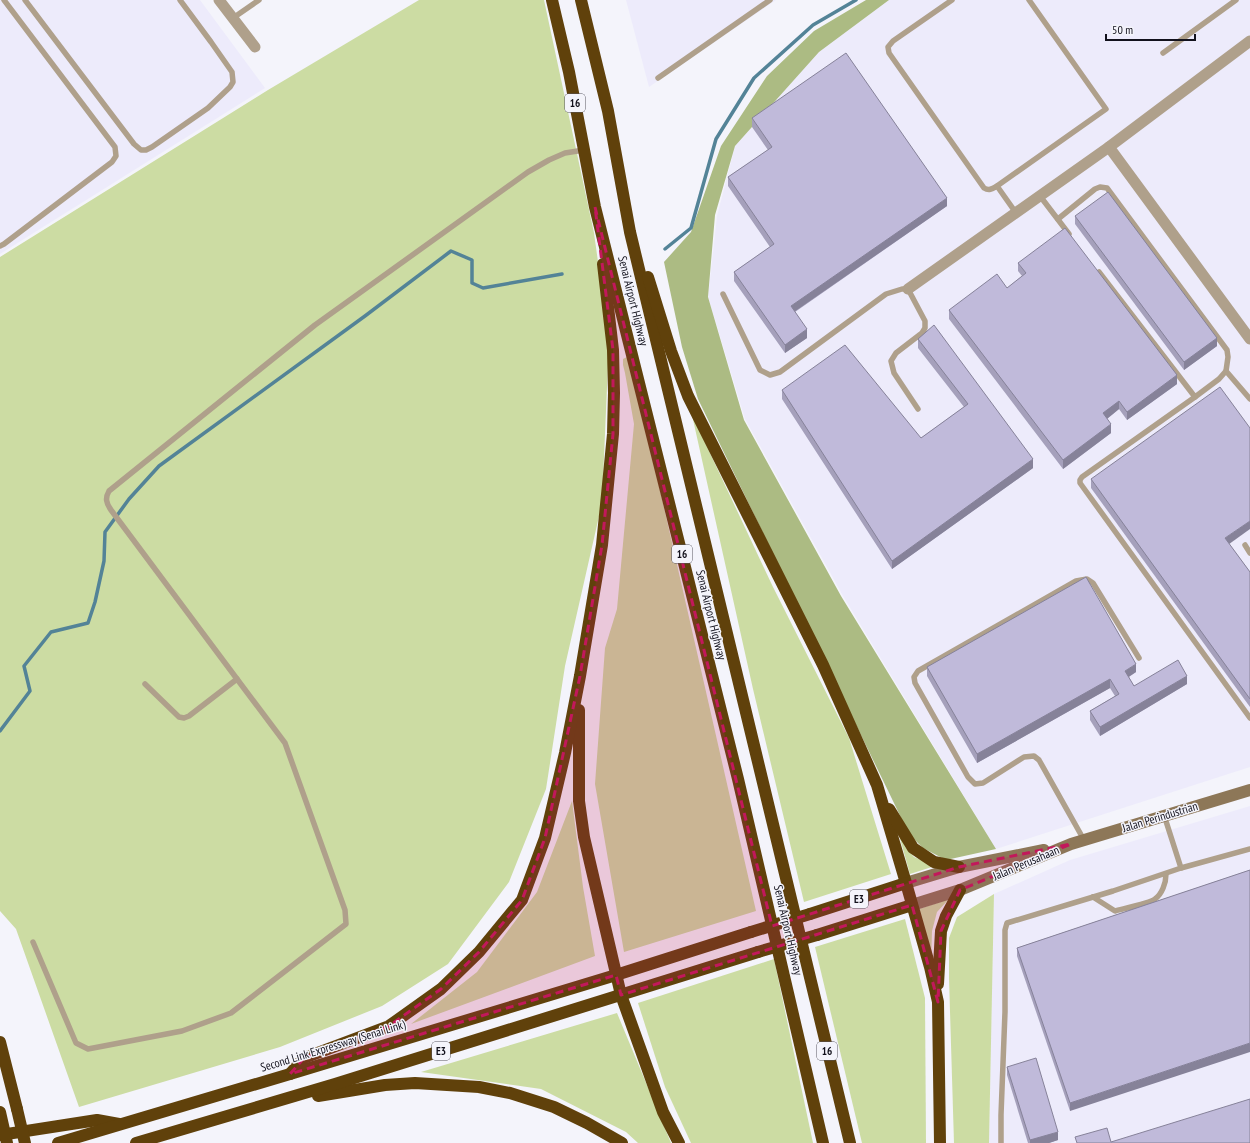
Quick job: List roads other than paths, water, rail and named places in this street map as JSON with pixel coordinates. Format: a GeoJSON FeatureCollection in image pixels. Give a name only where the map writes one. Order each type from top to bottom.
{"type":"FeatureCollection","features":[{"type":"Feature","properties":{"kind":"highway","name":"Senai Airport Highway"},"geometry":{"type":"LineString","coordinates":[[552,0],[569,72],[595,207],[738,779],[823,1143]]}},
{"type":"Feature","properties":{"kind":"highway","name":"Senai Airport Highway"},"geometry":{"type":"LineString","coordinates":[[581,0],[608,111],[630,232],[850,1143]]}},
{"type":"Feature","properties":{"kind":"highway"},"geometry":{"type":"LineString","coordinates":[[290,1074],[304,1058],[389,1026],[441,989],[480,952],[522,900],[544,838],[565,753],[580,676],[602,545],[613,434],[614,393],[612,350],[595,207]]}},
{"type":"Feature","properties":{"kind":"highway"},"geometry":{"type":"LineString","coordinates":[[630,232],[647,272],[671,351],[688,396],[823,665],[876,785],[913,848],[934,862],[959,867]]}},
{"type":"Feature","properties":{"kind":"highway"},"geometry":{"type":"LineString","coordinates":[[580,676],[578,767],[579,801],[584,837],[621,995],[663,1112],[679,1143]]}},
{"type":"Feature","properties":{"kind":"highway"},"geometry":{"type":"LineString","coordinates":[[876,785],[906,883],[930,967],[938,1002]]}},
{"type":"Feature","properties":{"kind":"highway","name":"E3"},"geometry":{"type":"LineString","coordinates":[[616,975],[906,883]]}},
{"type":"Feature","properties":{"kind":"highway"},"geometry":{"type":"LineString","coordinates":[[940,1143],[938,1002],[941,931],[946,916],[960,890]]}},
{"type":"Feature","properties":{"kind":"highway","name":"E3"},"geometry":{"type":"LineString","coordinates":[[136,1143],[335,1084],[912,905]]}},
{"type":"Feature","properties":{"kind":"highway","name":"Second Link Expressway (Senai Link)"},"geometry":{"type":"LineString","coordinates":[[58,1143],[616,975]]}},
{"type":"Feature","properties":{"kind":"highway"},"geometry":{"type":"LineString","coordinates":[[0,1042],[25,1143]]}},
{"type":"Feature","properties":{"kind":"highway"},"geometry":{"type":"LineString","coordinates":[[261,1106],[385,1085],[415,1083],[479,1087],[510,1093],[554,1107],[587,1123],[622,1143]]}},
{"type":"Feature","properties":{"kind":"highway"},"geometry":{"type":"LineString","coordinates":[[0,1111],[8,1143]]}},
{"type":"Feature","properties":{"kind":"highway"},"geometry":{"type":"LineString","coordinates":[[0,1135],[97,1120],[122,1124]]}},
{"type":"Feature","properties":{"kind":"main road","name":"Jalan Perindustrian"},"geometry":{"type":"LineString","coordinates":[[1071,844],[1250,790]]}},
{"type":"Feature","properties":{"kind":"main road","name":"Jalan Perusahaan"},"geometry":{"type":"LineString","coordinates":[[906,883],[959,867],[1071,844]]}},
{"type":"Feature","properties":{"kind":"main road","name":"Jalan Perusahaan"},"geometry":{"type":"LineString","coordinates":[[912,905],[960,890],[1071,844]]}},
{"type":"Feature","properties":{"kind":"street"},"geometry":{"type":"LineString","coordinates":[[219,0],[255,47]]}},
{"type":"Feature","properties":{"kind":"street"},"geometry":{"type":"LineString","coordinates":[[908,289],[1108,147],[1250,41]]}},
{"type":"Feature","properties":{"kind":"street"},"geometry":{"type":"LineString","coordinates":[[1108,147],[1250,339]]}},
{"type":"Feature","properties":{"kind":"lane"},"geometry":{"type":"LineString","coordinates":[[0,246],[112,162],[116,156],[115,147],[4,0]]}},
{"type":"Feature","properties":{"kind":"lane"},"geometry":{"type":"LineString","coordinates":[[26,0],[134,144],[141,150],[146,150],[208,108],[230,87],[233,82],[232,72],[180,0]]}},
{"type":"Feature","properties":{"kind":"lane"},"geometry":{"type":"LineString","coordinates":[[234,18],[259,0]]}},
{"type":"Feature","properties":{"kind":"lane"},"geometry":{"type":"LineString","coordinates":[[658,78],[770,0]]}},
{"type":"Feature","properties":{"kind":"lane"},"geometry":{"type":"LineString","coordinates":[[952,0],[893,41],[888,47],[889,54],[984,188],[987,190],[997,186],[1106,109],[1029,0]]}},
{"type":"Feature","properties":{"kind":"lane"},"geometry":{"type":"LineString","coordinates":[[1163,53],[1236,0]]}},
{"type":"Feature","properties":{"kind":"lane"},"geometry":{"type":"LineString","coordinates":[[33,942],[76,1043],[88,1049],[182,1031],[232,1013],[346,924],[345,910],[286,743],[111,510],[106,501],[109,491],[315,325],[528,172],[565,153],[584,150]]}},
{"type":"Feature","properties":{"kind":"lane"},"geometry":{"type":"LineString","coordinates":[[997,186],[1016,213]]}},
{"type":"Feature","properties":{"kind":"lane"},"geometry":{"type":"LineString","coordinates":[[1058,219],[1095,189],[1100,187],[1107,188],[1227,350],[1228,358],[1226,371],[1219,379],[1082,477],[1080,484],[1250,718]]}},
{"type":"Feature","properties":{"kind":"lane"},"geometry":{"type":"LineString","coordinates":[[1040,196],[1072,238]]}},
{"type":"Feature","properties":{"kind":"lane"},"geometry":{"type":"LineString","coordinates":[[1097,270],[1195,397]]}},
{"type":"Feature","properties":{"kind":"lane"},"geometry":{"type":"LineString","coordinates":[[723,294],[760,370],[770,375],[780,372],[886,294],[902,289],[908,289],[925,321],[925,328],[922,333],[896,353],[891,361],[894,373],[918,409]]}},
{"type":"Feature","properties":{"kind":"lane"},"geometry":{"type":"LineString","coordinates":[[1226,371],[1250,399]]}},
{"type":"Feature","properties":{"kind":"lane"},"geometry":{"type":"LineString","coordinates":[[1245,545],[1250,553]]}},
{"type":"Feature","properties":{"kind":"lane"},"geometry":{"type":"LineString","coordinates":[[1084,840],[1039,760],[1034,756],[1024,757],[983,783],[975,784],[968,777],[956,757],[915,683],[914,677],[918,671],[1070,584],[1087,579],[1093,583],[1139,658]]}},
{"type":"Feature","properties":{"kind":"lane"},"geometry":{"type":"LineString","coordinates":[[145,684],[179,717],[184,718],[189,716],[237,679]]}},
{"type":"Feature","properties":{"kind":"lane"},"geometry":{"type":"LineString","coordinates":[[1164,816],[1181,868]]}},
{"type":"Feature","properties":{"kind":"lane"},"geometry":{"type":"LineString","coordinates":[[1000,1143],[1005,1012],[1005,930],[1007,923],[1166,874],[1181,868],[1250,849]]}},
{"type":"Feature","properties":{"kind":"lane"},"geometry":{"type":"LineString","coordinates":[[1093,897],[1115,911],[1154,900],[1163,889],[1166,874]]}},
{"type":"Feature","properties":{"kind":"waterway"},"geometry":{"type":"LineString","coordinates":[[665,249],[691,228],[716,139],[754,78],[813,25],[856,0]]}},
{"type":"Feature","properties":{"kind":"waterway"},"geometry":{"type":"LineString","coordinates":[[0,731],[30,691],[24,666],[51,632],[88,623],[95,602],[104,561],[105,532],[129,499],[159,466],[365,316],[451,251],[472,260],[472,283],[483,288],[562,274]]}}]}
